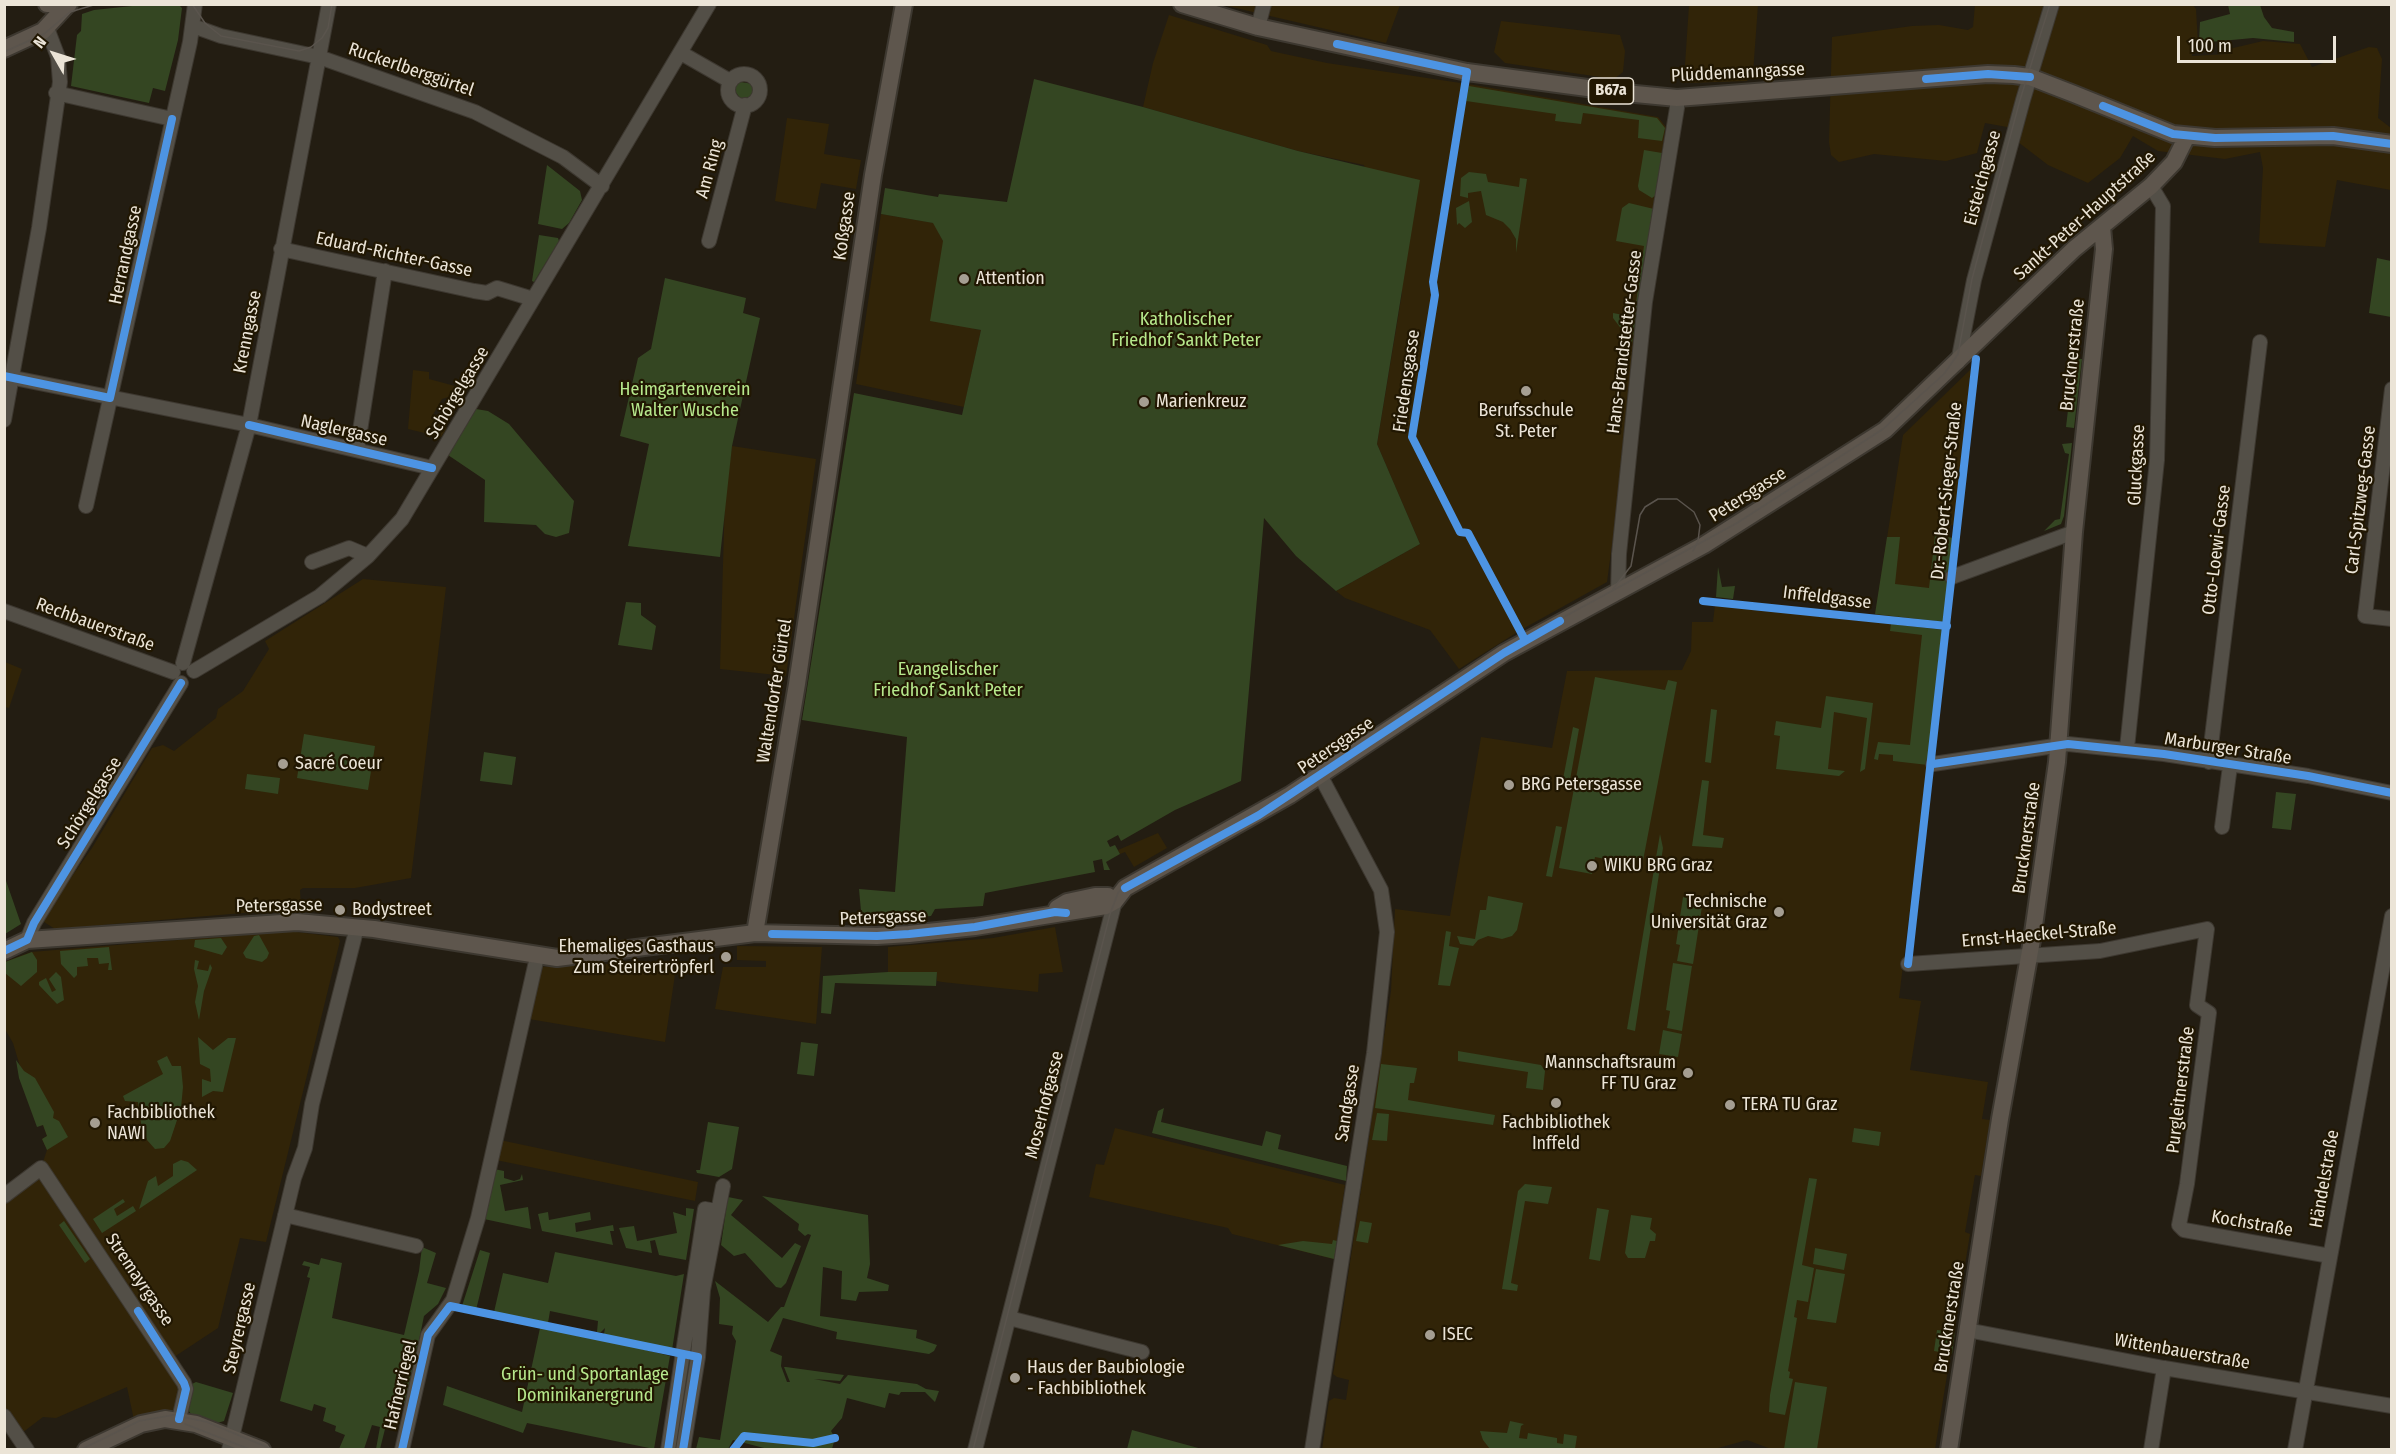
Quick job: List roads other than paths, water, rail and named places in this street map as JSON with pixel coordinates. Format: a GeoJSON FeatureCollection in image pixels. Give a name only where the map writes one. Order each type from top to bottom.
{"type":"FeatureCollection","features":[{"type":"Feature","properties":{"kind":"main road"},"geometry":{"type":"LineString","coordinates":[[47,4],[67,5]]}},
{"type":"Feature","properties":{"kind":"main road","name":"Koßgasse"},"geometry":{"type":"LineString","coordinates":[[832,454],[873,175],[904,4]]}},
{"type":"Feature","properties":{"kind":"main road","name":"Plüddemanngasse"},"geometry":{"type":"LineString","coordinates":[[1182,4],[1258,27],[1476,73],[1677,98],[1988,74],[2030,77],[2160,130],[2187,136]]}},
{"type":"Feature","properties":{"kind":"main road"},"geometry":{"type":"LineString","coordinates":[[4,50],[47,28],[67,5]]}},
{"type":"Feature","properties":{"kind":"main road","name":"B67a"},"geometry":{"type":"LineString","coordinates":[[2187,136],[2258,138],[2333,136],[2391,144]]}},
{"type":"Feature","properties":{"kind":"main road","name":"Sankt-Peter-Hauptstraße"},"geometry":{"type":"LineString","coordinates":[[1957,362],[2065,257],[2151,186],[2174,162],[2187,136]]}},
{"type":"Feature","properties":{"kind":"main road","name":"Brucknerstraße"},"geometry":{"type":"LineString","coordinates":[[1949,1449],[2002,1110],[2029,957],[2058,745],[2074,532],[2104,249],[2102,227]]}},
{"type":"Feature","properties":{"kind":"main road","name":"Petersgasse"},"geometry":{"type":"LineString","coordinates":[[4,951],[27,940],[297,922],[357,927],[537,957],[557,958],[620,952],[755,933],[877,936],[909,934],[975,927],[1054,912],[1066,913],[1095,908],[1116,901],[1125,888],[1259,815],[1504,653],[1729,530],[1877,436],[1913,406],[1957,362]]}},
{"type":"Feature","properties":{"kind":"main road","name":"Waltendorfer Gürtel"},"geometry":{"type":"LineString","coordinates":[[755,933],[797,684],[832,454]]}},
{"type":"Feature","properties":{"kind":"main road"},"geometry":{"type":"LineString","coordinates":[[86,1449],[145,1422],[179,1419],[231,1444],[262,1449]]}},
{"type":"Feature","properties":{"kind":"street","name":"Herrandgasse"},"geometry":{"type":"LineString","coordinates":[[86,506],[193,26],[195,4]]}},
{"type":"Feature","properties":{"kind":"street","name":"Krenngasse"},"geometry":{"type":"LineString","coordinates":[[183,672],[249,425],[329,4]]}},
{"type":"Feature","properties":{"kind":"street","name":"Schörgelgasse"},"geometry":{"type":"LineString","coordinates":[[27,940],[34,923],[183,672],[320,596],[368,556],[402,519],[709,4]]}},
{"type":"Feature","properties":{"kind":"street"},"geometry":{"type":"LineString","coordinates":[[1258,27],[1264,4]]}},
{"type":"Feature","properties":{"kind":"street","name":"Eisteichgasse"},"geometry":{"type":"LineString","coordinates":[[1957,362],[1974,280],[2052,4]]}},
{"type":"Feature","properties":{"kind":"street","name":"Ruckerlberggürtel"},"geometry":{"type":"LineString","coordinates":[[193,26],[221,36],[319,57],[493,120],[563,157],[602,186]]}},
{"type":"Feature","properties":{"kind":"street"},"geometry":{"type":"LineString","coordinates":[[4,420],[9,377],[39,228],[56,93],[60,82],[58,57],[47,28]]}},
{"type":"Feature","properties":{"kind":"street"},"geometry":{"type":"LineString","coordinates":[[681,53],[730,81],[728,92],[730,98],[739,105],[745,105]]}},
{"type":"Feature","properties":{"kind":"street","name":"Am Ring"},"geometry":{"type":"LineString","coordinates":[[709,242],[745,105],[757,98],[758,84],[752,76],[743,74],[730,81]]}},
{"type":"Feature","properties":{"kind":"street"},"geometry":{"type":"LineString","coordinates":[[56,93],[172,119]]}},
{"type":"Feature","properties":{"kind":"street","name":"Hans-Brandstetter-Gasse"},"geometry":{"type":"LineString","coordinates":[[1618,592],[1619,554],[1645,302],[1677,98]]}},
{"type":"Feature","properties":{"kind":"street","name":"Gluckgasse"},"geometry":{"type":"LineString","coordinates":[[2127,748],[2157,460],[2163,206],[2151,186]]}},
{"type":"Feature","properties":{"kind":"street","name":"Eduard-Richter-Gasse"},"geometry":{"type":"LineString","coordinates":[[281,249],[484,293],[497,288],[533,299]]}},
{"type":"Feature","properties":{"kind":"street"},"geometry":{"type":"LineString","coordinates":[[357,450],[385,271]]}},
{"type":"Feature","properties":{"kind":"street","name":"Otto-Loewi-Gasse"},"geometry":{"type":"LineString","coordinates":[[2209,762],[2260,342]]}},
{"type":"Feature","properties":{"kind":"street","name":"Naglergasse"},"geometry":{"type":"LineString","coordinates":[[9,377],[249,425],[432,468]]}},
{"type":"Feature","properties":{"kind":"street","name":"Carl-Spitzweg-Gasse"},"geometry":{"type":"LineString","coordinates":[[2391,389],[2365,616],[2391,619]]}},
{"type":"Feature","properties":{"kind":"street","name":"Dr.-Robert-Sieger-Straße"},"geometry":{"type":"LineString","coordinates":[[1952,577],[2074,532]]}},
{"type":"Feature","properties":{"kind":"street"},"geometry":{"type":"LineString","coordinates":[[312,562],[349,548],[368,556]]}},
{"type":"Feature","properties":{"kind":"street","name":"Rechbauerstraße"},"geometry":{"type":"LineString","coordinates":[[4,611],[183,672]]}},
{"type":"Feature","properties":{"kind":"street","name":"Marburger Straße"},"geometry":{"type":"LineString","coordinates":[[1933,764],[2058,745],[2127,748],[2230,766],[2308,776],[2391,793]]}},
{"type":"Feature","properties":{"kind":"street"},"geometry":{"type":"LineString","coordinates":[[2222,827],[2230,766]]}},
{"type":"Feature","properties":{"kind":"street","name":"Sandgasse"},"geometry":{"type":"LineString","coordinates":[[1312,1449],[1374,1053],[1386,932],[1381,890],[1320,775]]}},
{"type":"Feature","properties":{"kind":"street","name":"Moserhofgasse"},"geometry":{"type":"LineString","coordinates":[[975,1449],[1116,901]]}},
{"type":"Feature","properties":{"kind":"street","name":"Händelstraße"},"geometry":{"type":"LineString","coordinates":[[2295,1449],[2391,916]]}},
{"type":"Feature","properties":{"kind":"street","name":"Steyrergasse"},"geometry":{"type":"LineString","coordinates":[[231,1444],[294,1178],[297,1145],[309,1116],[357,927]]}},
{"type":"Feature","properties":{"kind":"street","name":"Ernst-Haeckel-Straße"},"geometry":{"type":"LineString","coordinates":[[1908,964],[2100,951],[2207,929]]}},
{"type":"Feature","properties":{"kind":"street","name":"Purgleitnerstraße"},"geometry":{"type":"LineString","coordinates":[[2179,1225],[2189,1174],[2209,1013],[2197,1005],[2207,929]]}},
{"type":"Feature","properties":{"kind":"street","name":"Hafnerriegel"},"geometry":{"type":"LineString","coordinates":[[402,1449],[428,1335],[453,1300],[478,1218],[537,957]]}},
{"type":"Feature","properties":{"kind":"street","name":"Stremayrgasse"},"geometry":{"type":"LineString","coordinates":[[4,1196],[41,1168],[184,1383],[186,1389],[179,1419]]}},
{"type":"Feature","properties":{"kind":"street"},"geometry":{"type":"LineString","coordinates":[[668,1449],[682,1354],[711,1210],[723,1186]]}},
{"type":"Feature","properties":{"kind":"street"},"geometry":{"type":"LineString","coordinates":[[285,1215],[416,1246]]}},
{"type":"Feature","properties":{"kind":"street","name":"Kochstraße"},"geometry":{"type":"LineString","coordinates":[[2179,1225],[2184,1230],[2330,1256]]}},
{"type":"Feature","properties":{"kind":"street"},"geometry":{"type":"LineString","coordinates":[[683,1449],[698,1357],[704,1252]]}},
{"type":"Feature","properties":{"kind":"street"},"geometry":{"type":"LineString","coordinates":[[1009,1318],[1142,1352]]}},
{"type":"Feature","properties":{"kind":"street","name":"Wittenbauerstraße"},"geometry":{"type":"LineString","coordinates":[[1967,1330],[2164,1368],[2391,1406]]}},
{"type":"Feature","properties":{"kind":"street"},"geometry":{"type":"LineString","coordinates":[[682,1354],[698,1357]]}},
{"type":"Feature","properties":{"kind":"street"},"geometry":{"type":"LineString","coordinates":[[2151,1449],[2164,1368]]}},
{"type":"Feature","properties":{"kind":"street"},"geometry":{"type":"LineString","coordinates":[[4,1416],[27,1449]]}},
{"type":"Feature","properties":{"kind":"tram line"},"geometry":{"type":"LineString","coordinates":[[4,52],[44,34],[70,12],[97,4]]}},
{"type":"Feature","properties":{"kind":"tram line"},"geometry":{"type":"LineString","coordinates":[[192,4],[205,23],[221,36],[299,51],[311,47],[322,38],[328,28],[332,4]]}},
{"type":"Feature","properties":{"kind":"tram line"},"geometry":{"type":"LineString","coordinates":[[973,1450],[1110,914],[1118,893],[1124,886],[1211,840],[1289,793],[1503,650],[1737,523],[1883,429],[1944,374],[1958,354],[1972,279],[2020,100],[2050,4]]}},
{"type":"Feature","properties":{"kind":"tram line"},"geometry":{"type":"LineString","coordinates":[[1613,589],[1631,566],[1640,515],[1645,507],[1658,499],[1677,499],[1694,512],[1700,525],[1698,541],[1693,551]]}},
{"type":"Feature","properties":{"kind":"tram line"},"geometry":{"type":"LineString","coordinates":[[80,1450],[139,1421],[173,1415],[207,1422],[274,1450]]}},
{"type":"Feature","properties":{"kind":"tram line"},"geometry":{"type":"LineString","coordinates":[[185,1424],[249,1449]]}},
{"type":"Feature","properties":{"kind":"place","name":"Attention"},"geometry":{"type":"Point","coordinates":[964,279]}},
{"type":"Feature","properties":{"kind":"place","name":"Berufsschule St. Peter"},"geometry":{"type":"Point","coordinates":[1526,391]}},
{"type":"Feature","properties":{"kind":"place","name":"Marienkreuz"},"geometry":{"type":"Point","coordinates":[1144,402]}},
{"type":"Feature","properties":{"kind":"place","name":"Sacré Coeur"},"geometry":{"type":"Point","coordinates":[283,764]}},
{"type":"Feature","properties":{"kind":"place","name":"BRG Petersgasse"},"geometry":{"type":"Point","coordinates":[1509,785]}},
{"type":"Feature","properties":{"kind":"place","name":"WIKU BRG Graz"},"geometry":{"type":"Point","coordinates":[1592,866]}},
{"type":"Feature","properties":{"kind":"place","name":"Bodystreet"},"geometry":{"type":"Point","coordinates":[340,910]}},
{"type":"Feature","properties":{"kind":"place","name":"Technische Universität Graz"},"geometry":{"type":"Point","coordinates":[1779,912]}},
{"type":"Feature","properties":{"kind":"place","name":"Ehemaliges Gasthaus Zum Steirertröpferl"},"geometry":{"type":"Point","coordinates":[726,957]}},
{"type":"Feature","properties":{"kind":"place","name":"Mannschaftsraum FF TU Graz"},"geometry":{"type":"Point","coordinates":[1688,1073]}},
{"type":"Feature","properties":{"kind":"place","name":"Fachbibliothek Inffeld"},"geometry":{"type":"Point","coordinates":[1556,1103]}},
{"type":"Feature","properties":{"kind":"place","name":"TERA TU Graz"},"geometry":{"type":"Point","coordinates":[1730,1105]}},
{"type":"Feature","properties":{"kind":"place","name":"Fachbibliothek NAWI"},"geometry":{"type":"Point","coordinates":[95,1123]}},
{"type":"Feature","properties":{"kind":"place","name":"ISEC"},"geometry":{"type":"Point","coordinates":[1430,1335]}},
{"type":"Feature","properties":{"kind":"place","name":"Haus der Baubiologie - Fachbibliothek"},"geometry":{"type":"Point","coordinates":[1015,1378]}},
{"type":"Feature","properties":{"kind":"park label","name":"Katholischer Friedhof Sankt Peter"},"geometry":{"type":"Point","coordinates":[1186,330]}},
{"type":"Feature","properties":{"kind":"park label","name":"Heimgartenverein Walter Wusche"},"geometry":{"type":"Point","coordinates":[685,400]}},
{"type":"Feature","properties":{"kind":"park label","name":"Evangelischer Friedhof Sankt Peter"},"geometry":{"type":"Point","coordinates":[948,680]}},
{"type":"Feature","properties":{"kind":"park label","name":"Grün- und Sportanlage Dominikanergrund"},"geometry":{"type":"Point","coordinates":[585,1385]}}]}
